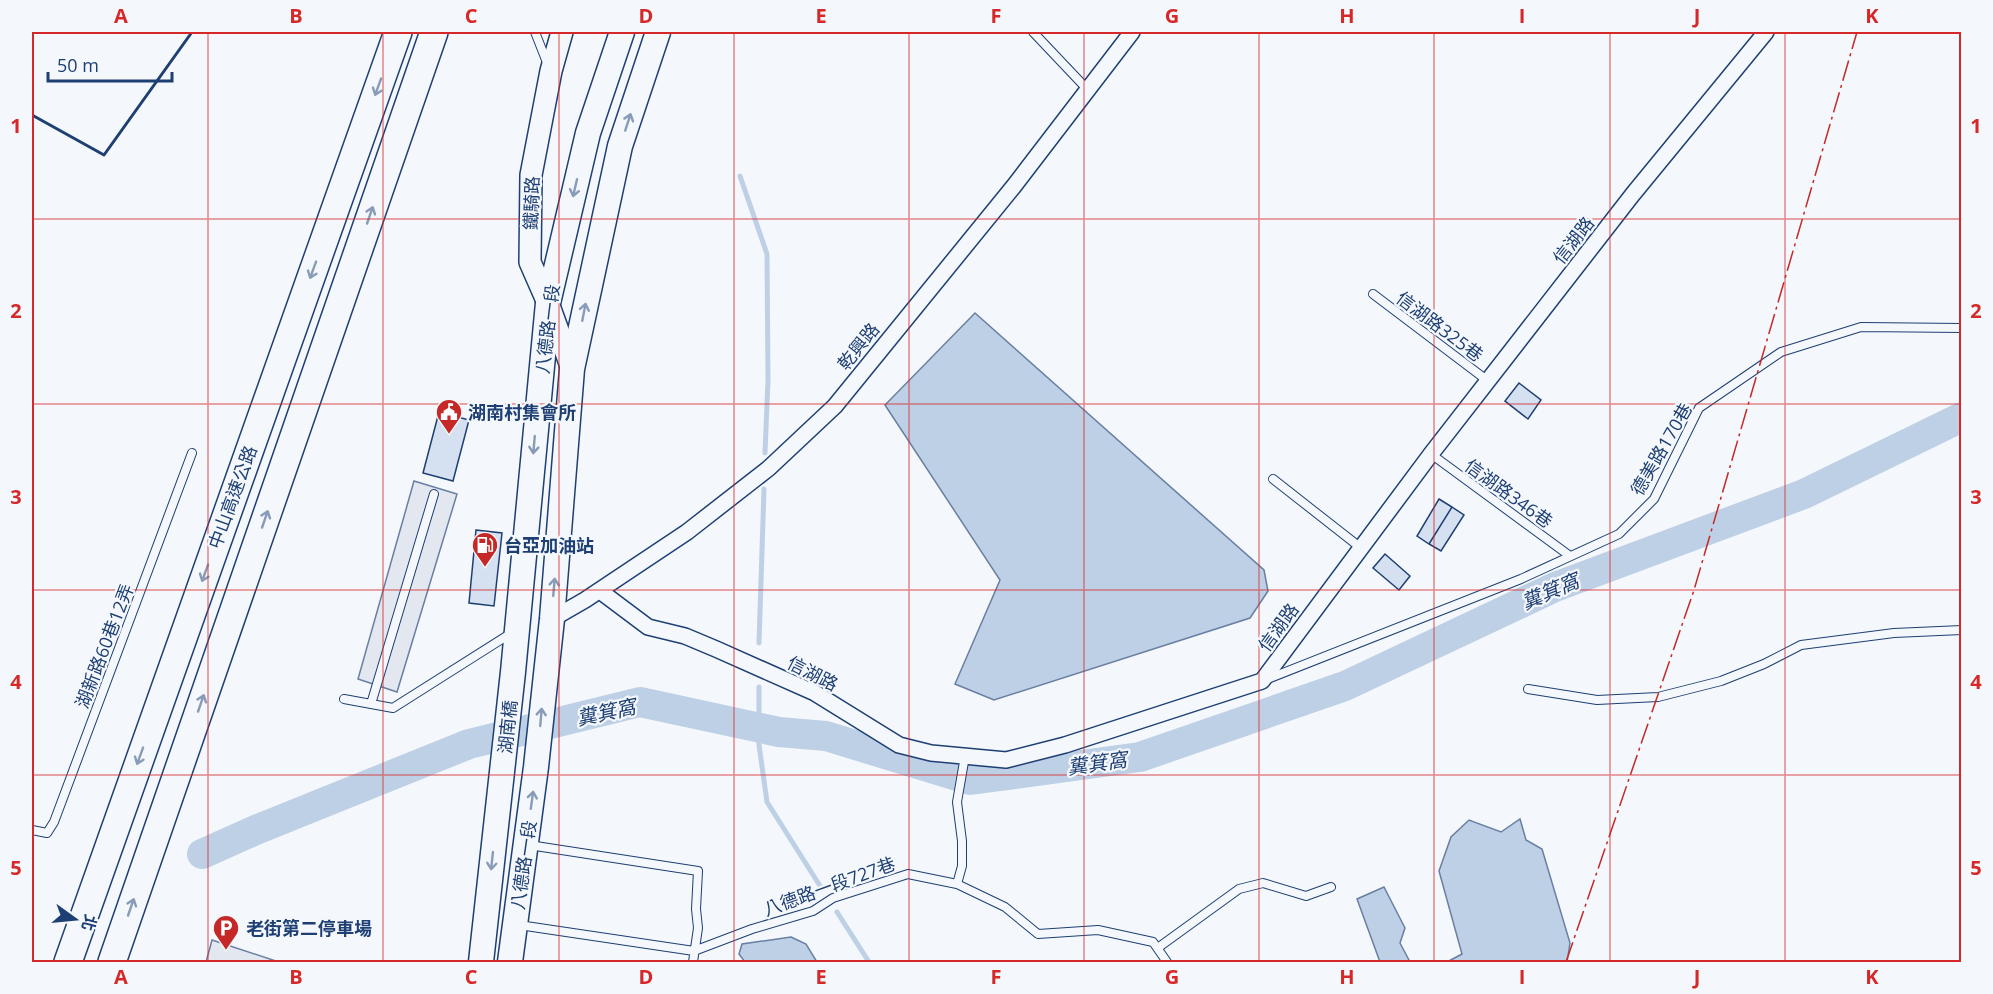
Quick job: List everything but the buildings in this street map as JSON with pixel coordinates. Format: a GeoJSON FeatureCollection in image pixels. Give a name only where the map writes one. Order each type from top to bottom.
{"type":"FeatureCollection","features":[{"type":"Feature","properties":{"kind":"highway","name":"中山高速公路"},"geometry":{"type":"LineString","coordinates":[[68,963],[398,32]]}},
{"type":"Feature","properties":{"kind":"highway","name":"中山高速公路"},"geometry":{"type":"LineString","coordinates":[[112,963],[434,32]]}},
{"type":"Feature","properties":{"kind":"main road","name":"鐵騎路"},"geometry":{"type":"LineString","coordinates":[[562,32],[551,72],[531,175],[530,262],[572,369]]}},
{"type":"Feature","properties":{"kind":"main road","name":"八德路一段"},"geometry":{"type":"LineString","coordinates":[[513,672],[548,303],[588,133],[622,32]]}},
{"type":"Feature","properties":{"kind":"main road","name":"八德路一段"},"geometry":{"type":"LineString","coordinates":[[545,666],[552,619],[572,369],[620,146],[658,32]]}},
{"type":"Feature","properties":{"kind":"main road","name":"湖南橋"},"geometry":{"type":"LineString","coordinates":[[536,767],[545,666]]}},
{"type":"Feature","properties":{"kind":"main road","name":"湖南橋"},"geometry":{"type":"LineString","coordinates":[[501,782],[513,672]]}},
{"type":"Feature","properties":{"kind":"main road","name":"八德路一段"},"geometry":{"type":"LineString","coordinates":[[510,963],[536,767]]}},
{"type":"Feature","properties":{"kind":"main road","name":"八德路一段"},"geometry":{"type":"LineString","coordinates":[[481,963],[501,782]]}},
{"type":"Feature","properties":{"kind":"street","name":"乾興路"},"geometry":{"type":"LineString","coordinates":[[552,619],[600,591],[687,532],[760,475],[835,406],[1014,186],[1132,32]]}},
{"type":"Feature","properties":{"kind":"street","name":"信湖路"},"geometry":{"type":"LineString","coordinates":[[600,591],[648,627],[685,636],[716,648],[815,693],[899,745],[964,764],[1006,760],[1065,745],[1262,681],[1431,454],[1633,194],[1766,32]]}},
{"type":"Feature","properties":{"kind":"lane"},"geometry":{"type":"LineString","coordinates":[[535,32],[551,72]]}},
{"type":"Feature","properties":{"kind":"lane"},"geometry":{"type":"LineString","coordinates":[[1033,32],[1087,89]]}},
{"type":"Feature","properties":{"kind":"lane","name":"信湖路325巷"},"geometry":{"type":"LineString","coordinates":[[1373,294],[1488,381]]}},
{"type":"Feature","properties":{"kind":"lane","name":"德美路170巷"},"geometry":{"type":"LineString","coordinates":[[1262,681],[1521,579],[1619,534],[1654,499],[1699,408],[1781,352],[1861,327],[1962,328]]}},
{"type":"Feature","properties":{"kind":"lane","name":"湖新路60巷12弄"},"geometry":{"type":"LineString","coordinates":[[32,830],[47,833],[54,822],[192,453]]}},
{"type":"Feature","properties":{"kind":"lane","name":"信湖路346巷"},"geometry":{"type":"LineString","coordinates":[[1431,454],[1570,556]]}},
{"type":"Feature","properties":{"kind":"lane"},"geometry":{"type":"LineString","coordinates":[[1273,479],[1361,548]]}},
{"type":"Feature","properties":{"kind":"lane"},"geometry":{"type":"LineString","coordinates":[[371,704],[434,494]]}},
{"type":"Feature","properties":{"kind":"lane"},"geometry":{"type":"LineString","coordinates":[[344,699],[393,708],[517,630]]}},
{"type":"Feature","properties":{"kind":"lane"},"geometry":{"type":"LineString","coordinates":[[1528,689],[1597,700],[1658,696],[1721,681],[1764,664],[1801,645],[1894,633],[1962,630]]}},
{"type":"Feature","properties":{"kind":"lane"},"geometry":{"type":"LineString","coordinates":[[957,884],[962,866],[962,841],[957,802],[964,764]]}},
{"type":"Feature","properties":{"kind":"lane"},"geometry":{"type":"LineString","coordinates":[[526,844],[698,871],[696,909],[698,928],[693,963]]}},
{"type":"Feature","properties":{"kind":"lane","name":"八德路一段727巷"},"geometry":{"type":"LineString","coordinates":[[514,924],[694,951],[752,929],[813,911],[833,898],[908,874],[957,884],[1005,907],[1038,934],[1098,930],[1153,942],[1159,947]]}},
{"type":"Feature","properties":{"kind":"lane"},"geometry":{"type":"LineString","coordinates":[[1167,963],[1159,947],[1239,889],[1263,883],[1306,896],[1331,887]]}},
{"type":"Feature","properties":{"kind":"shaded area"},"geometry":{"type":"Polygon","coordinates":[[[414,481],[457,494],[397,692],[358,679],[414,481]]]}},
{"type":"Feature","properties":{"kind":"shaded area","name":"老街第二停車場"},"geometry":{"type":"Polygon","coordinates":[[[212,940],[276,961],[276,962],[206,962],[212,940]]]}},
{"type":"Feature","properties":{"kind":"water"},"geometry":{"type":"Polygon","coordinates":[[[975,313],[1264,570],[1268,591],[1250,618],[994,700],[955,684],[1000,580],[885,405],[975,313]]]}},
{"type":"Feature","properties":{"kind":"water"},"geometry":{"type":"Polygon","coordinates":[[[1520,819],[1526,840],[1542,849],[1570,943],[1567,962],[1447,962],[1462,954],[1439,871],[1451,837],[1469,820],[1501,832],[1520,819]]]}},
{"type":"Feature","properties":{"kind":"water"},"geometry":{"type":"Polygon","coordinates":[[[1384,887],[1405,928],[1400,943],[1410,962],[1380,962],[1357,899],[1384,887]]]}},
{"type":"Feature","properties":{"kind":"water"},"geometry":{"type":"Polygon","coordinates":[[[791,937],[806,944],[817,962],[745,962],[739,954],[742,944],[791,937]]]}},
{"type":"Feature","properties":{"kind":"waterway"},"geometry":{"type":"LineString","coordinates":[[740,176],[767,254],[768,380],[765,453]]}},
{"type":"Feature","properties":{"kind":"waterway","name":"糞箕窩"},"geometry":{"type":"LineString","coordinates":[[202,854],[469,744],[640,702],[779,732],[826,736],[970,780],[1140,757],[1345,686],[1555,587],[1804,494],[1962,417]]}},
{"type":"Feature","properties":{"kind":"waterway"},"geometry":{"type":"LineString","coordinates":[[759,643],[764,489]]}},
{"type":"Feature","properties":{"kind":"waterway"},"geometry":{"type":"LineString","coordinates":[[759,687],[759,745],[767,802],[822,889]]}},
{"type":"Feature","properties":{"kind":"waterway"},"geometry":{"type":"LineString","coordinates":[[837,912],[869,962]]}},
{"type":"Feature","properties":{"kind":"wall"},"geometry":{"type":"LineString","coordinates":[[32,115],[104,155],[192,32]]}},
{"type":"Feature","properties":{"kind":"power"},"geometry":{"type":"LineString","coordinates":[[1566,962],[1694,590],[1857,32]]}},
{"type":"Feature","properties":{"kind":"place","name":"湖南村集會所"},"geometry":{"type":"Point","coordinates":[449,435]}},
{"type":"Feature","properties":{"kind":"place","name":"台亞加油站"},"geometry":{"type":"Point","coordinates":[485,568]}},
{"type":"Feature","properties":{"kind":"place","name":"老街第二停車場"},"geometry":{"type":"Point","coordinates":[226,951]}}]}
